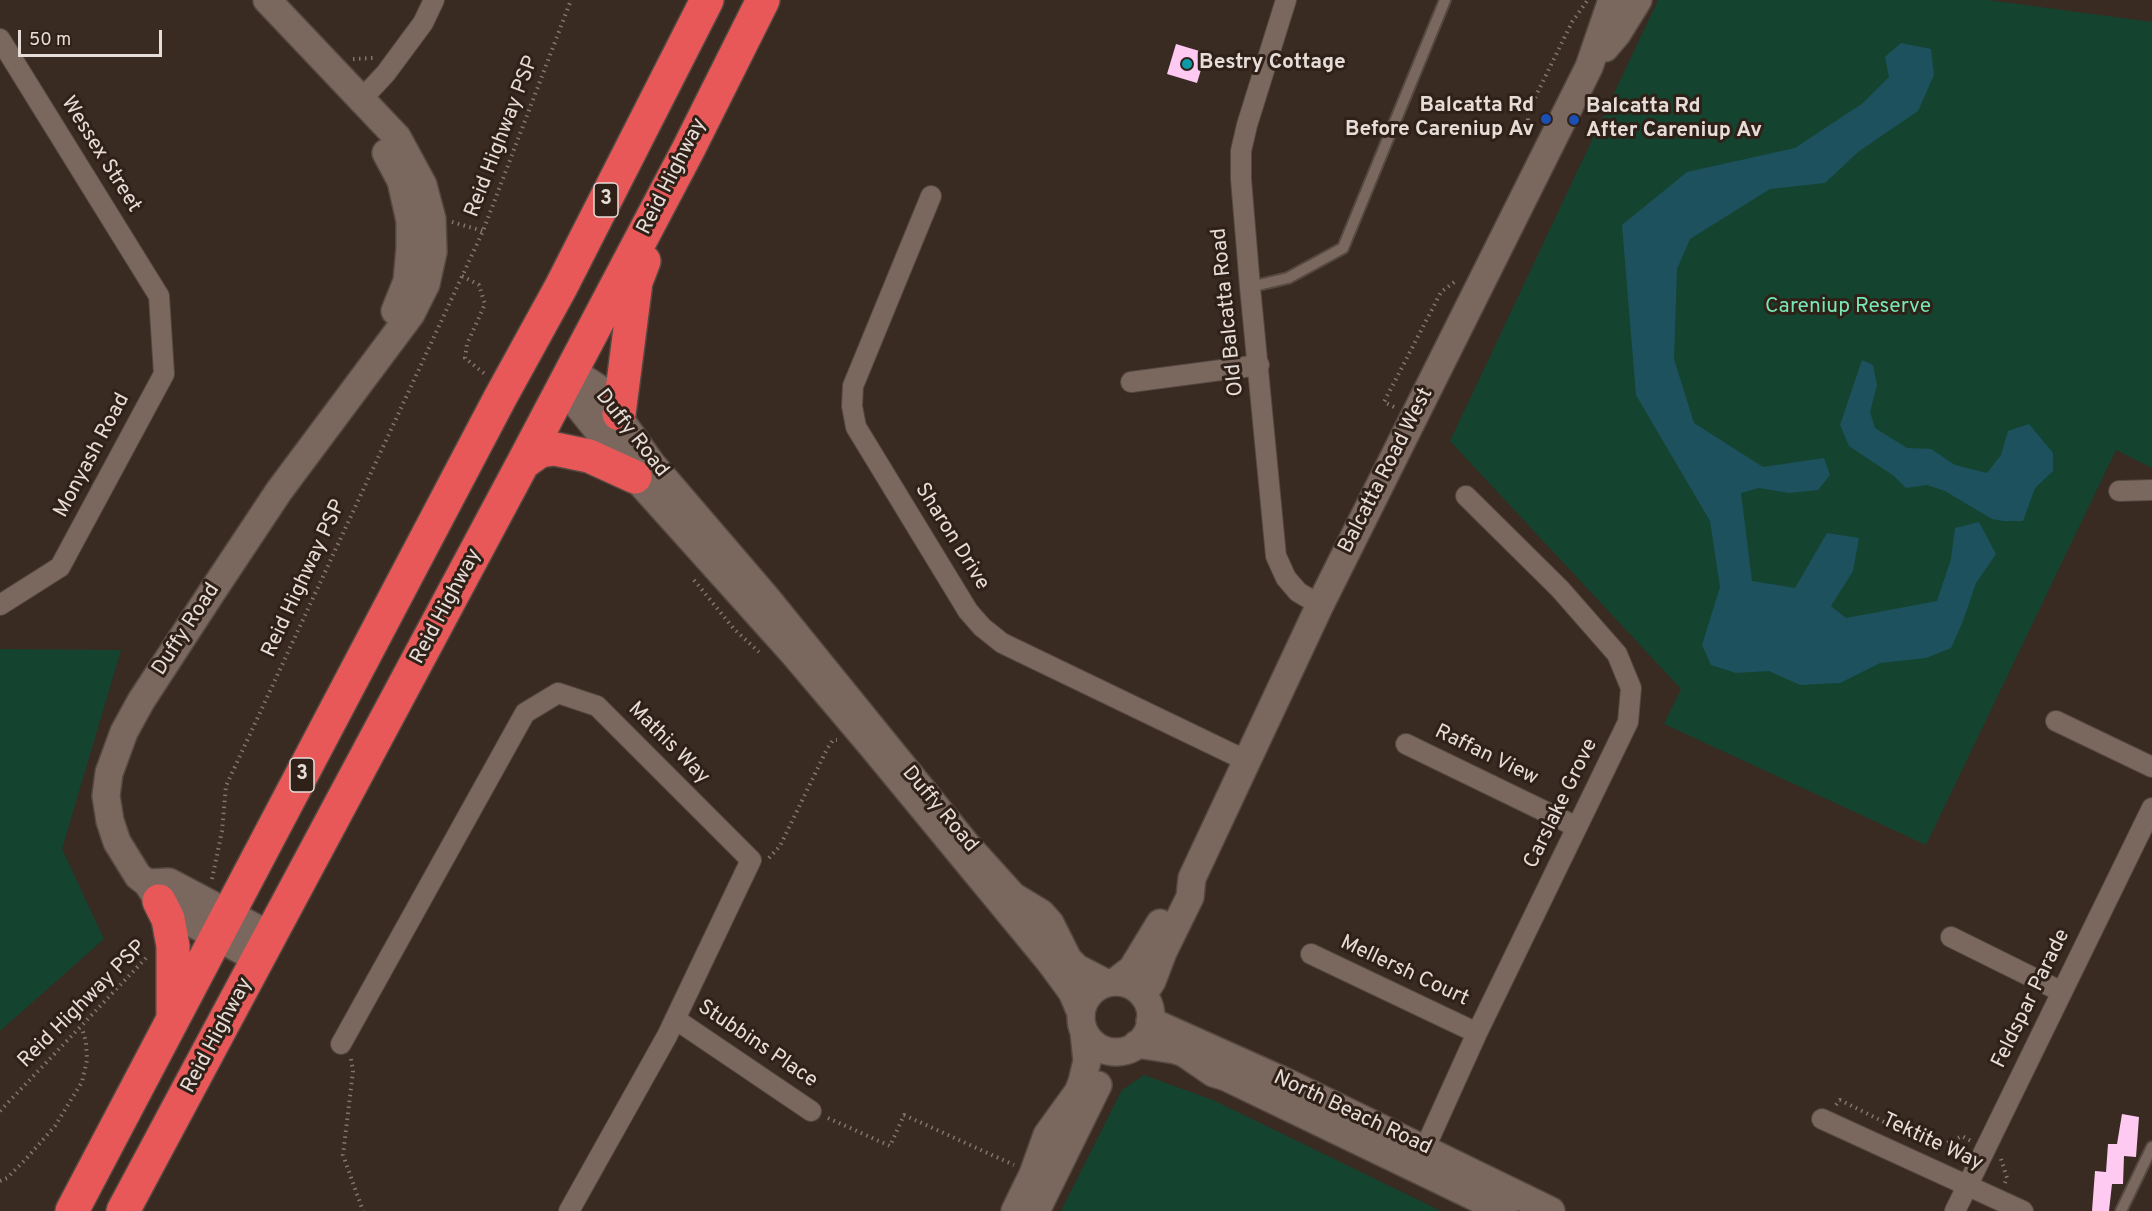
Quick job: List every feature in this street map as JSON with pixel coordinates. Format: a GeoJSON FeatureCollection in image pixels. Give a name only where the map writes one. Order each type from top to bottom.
{"type":"FeatureCollection","features":[{"type":"Feature","properties":{"kind":"highway","name":"3"},"geometry":{"type":"LineString","coordinates":[[72,1211],[173,1020],[217,917],[561,287],[707,0]]}},
{"type":"Feature","properties":{"kind":"highway","name":"Reid Highway"},"geometry":{"type":"LineString","coordinates":[[123,1211],[524,463],[688,150],[763,0]]}},
{"type":"Feature","properties":{"kind":"highway"},"geometry":{"type":"LineString","coordinates":[[619,414],[636,282],[688,150]]}},
{"type":"Feature","properties":{"kind":"highway"},"geometry":{"type":"LineString","coordinates":[[561,287],[554,334],[568,376]]}},
{"type":"Feature","properties":{"kind":"highway"},"geometry":{"type":"LineString","coordinates":[[500,398],[541,370],[556,369],[568,376]]}},
{"type":"Feature","properties":{"kind":"highway"},"geometry":{"type":"LineString","coordinates":[[524,463],[540,451],[555,449],[589,456],[635,477]]}},
{"type":"Feature","properties":{"kind":"highway"},"geometry":{"type":"LineString","coordinates":[[153,892],[168,919],[172,946],[173,1020]]}},
{"type":"Feature","properties":{"kind":"main road","name":"Duffy Road"},"geometry":{"type":"LineString","coordinates":[[217,917],[192,924],[153,892],[138,876],[117,842],[110,821],[106,796],[110,772],[124,732],[153,681],[279,491],[411,314],[426,284],[433,252],[432,219],[423,185],[398,137],[267,0]]}},
{"type":"Feature","properties":{"kind":"main road","name":"Balcatta Road West"},"geometry":{"type":"LineString","coordinates":[[1143,995],[1152,981],[1163,952],[1190,897],[1192,878],[1320,605],[1589,67],[1612,0]]}},
{"type":"Feature","properties":{"kind":"main road","name":"Balcatta Road West"},"geometry":{"type":"LineString","coordinates":[[1589,67],[1617,34],[1638,0]]}},
{"type":"Feature","properties":{"kind":"main road","name":"Duffy Road"},"geometry":{"type":"LineString","coordinates":[[1082,1023],[1072,992],[1050,962],[794,654],[635,477],[579,407],[570,391],[568,376],[586,380],[598,388],[619,414],[651,463],[765,596],[966,844],[1013,896],[1041,913],[1050,923],[1068,959],[1077,968],[1110,982]]}},
{"type":"Feature","properties":{"kind":"main road","name":"Balcatta Road West"},"geometry":{"type":"LineString","coordinates":[[1110,982],[1132,969],[1177,893],[1192,878]]}},
{"type":"Feature","properties":{"kind":"main road","name":"Duffy Road"},"geometry":{"type":"LineString","coordinates":[[153,892],[169,882],[265,948]]}},
{"type":"Feature","properties":{"kind":"main road"},"geometry":{"type":"LineString","coordinates":[[1015,1211],[1033,1174],[1047,1136],[1078,1092],[1082,1082],[1087,1060],[1082,1023],[1089,994],[1110,982],[1126,983],[1136,988],[1148,1003],[1134,1039],[1036,1211]]}},
{"type":"Feature","properties":{"kind":"main road"},"geometry":{"type":"LineString","coordinates":[[1082,1023],[1096,1046],[1134,1039]]}},
{"type":"Feature","properties":{"kind":"main road","name":"North Beach Road"},"geometry":{"type":"LineString","coordinates":[[1134,1039],[1184,1053],[1213,1073],[1551,1211]]}},
{"type":"Feature","properties":{"kind":"main road","name":"North Beach Road"},"geometry":{"type":"LineString","coordinates":[[1420,1159],[1504,1211]]}},
{"type":"Feature","properties":{"kind":"street"},"geometry":{"type":"LineString","coordinates":[[361,100],[386,73],[423,23],[434,0]]}},
{"type":"Feature","properties":{"kind":"street","name":"Old Balcatta Road"},"geometry":{"type":"LineString","coordinates":[[1286,0],[1247,125],[1241,151],[1241,179],[1276,556],[1286,578],[1298,592],[1320,605]]}},
{"type":"Feature","properties":{"kind":"street","name":"Wessex Street"},"geometry":{"type":"LineString","coordinates":[[0,39],[159,296]]}},
{"type":"Feature","properties":{"kind":"street","name":"Sharon Drive"},"geometry":{"type":"LineString","coordinates":[[931,196],[853,386],[852,406],[856,427],[969,611],[982,627],[1002,643],[1247,761]]}},
{"type":"Feature","properties":{"kind":"street","name":"Monyash Road"},"geometry":{"type":"LineString","coordinates":[[0,605],[60,567],[164,374],[159,296]]}},
{"type":"Feature","properties":{"kind":"street"},"geometry":{"type":"LineString","coordinates":[[1131,382],[1259,365]]}},
{"type":"Feature","properties":{"kind":"street"},"geometry":{"type":"LineString","coordinates":[[2119,491],[2152,490]]}},
{"type":"Feature","properties":{"kind":"street","name":"Carslake Grove"},"geometry":{"type":"LineString","coordinates":[[1420,1159],[1478,1033],[1628,723],[1631,688],[1617,654],[1560,589],[1466,496]]}},
{"type":"Feature","properties":{"kind":"street","name":"Mathis Way"},"geometry":{"type":"LineString","coordinates":[[340,1044],[525,713],[558,693],[597,706],[750,860]]}},
{"type":"Feature","properties":{"kind":"street"},"geometry":{"type":"LineString","coordinates":[[2056,721],[2152,767]]}},
{"type":"Feature","properties":{"kind":"street","name":"Raffan View"},"geometry":{"type":"LineString","coordinates":[[1406,744],[1577,827]]}},
{"type":"Feature","properties":{"kind":"street","name":"Feldspar Parade"},"geometry":{"type":"LineString","coordinates":[[1955,1211],[2152,808]]}},
{"type":"Feature","properties":{"kind":"street"},"geometry":{"type":"LineString","coordinates":[[569,1211],[675,1019],[750,860]]}},
{"type":"Feature","properties":{"kind":"street"},"geometry":{"type":"LineString","coordinates":[[1951,937],[2062,992]]}},
{"type":"Feature","properties":{"kind":"street","name":"Mellersh Court"},"geometry":{"type":"LineString","coordinates":[[1311,954],[1478,1033]]}},
{"type":"Feature","properties":{"kind":"street","name":"Stubbins Place"},"geometry":{"type":"LineString","coordinates":[[675,1019],[811,1111]]}},
{"type":"Feature","properties":{"kind":"street","name":"Tektite Way"},"geometry":{"type":"LineString","coordinates":[[1822,1119],[2023,1211]]}},
{"type":"Feature","properties":{"kind":"lane"},"geometry":{"type":"LineString","coordinates":[[1250,287],[1288,278],[1343,248],[1444,0]]}},
{"type":"Feature","properties":{"kind":"lane"},"geometry":{"type":"LineString","coordinates":[[2121,1211],[2148,1165],[2152,1147]]}},
{"type":"Feature","properties":{"kind":"path","name":"Reid Highway PSP"},"geometry":{"type":"LineString","coordinates":[[217,917],[212,882],[222,831],[226,786],[483,231],[571,0]]}},
{"type":"Feature","properties":{"kind":"path"},"geometry":{"type":"LineString","coordinates":[[1528,145],[1528,112],[1572,22],[1587,0]]}},
{"type":"Feature","properties":{"kind":"path"},"geometry":{"type":"LineString","coordinates":[[442,220],[465,224],[483,231]]}},
{"type":"Feature","properties":{"kind":"path"},"geometry":{"type":"LineString","coordinates":[[1414,418],[1384,402],[1441,292],[1460,278]]}},
{"type":"Feature","properties":{"kind":"path"},"geometry":{"type":"LineString","coordinates":[[750,860],[768,859],[780,846],[833,740],[841,740],[859,748],[871,745]]}},
{"type":"Feature","properties":{"kind":"path","name":"Reid Highway PSP"},"geometry":{"type":"LineString","coordinates":[[0,1111],[154,950],[172,946]]}},
{"type":"Feature","properties":{"kind":"path"},"geometry":{"type":"LineString","coordinates":[[0,1181],[7,1178],[26,1160],[55,1126],[82,1082],[87,1060],[82,1027]]}},
{"type":"Feature","properties":{"kind":"path"},"geometry":{"type":"LineString","coordinates":[[340,1044],[350,1056],[353,1071],[343,1155],[363,1211]]}},
{"type":"Feature","properties":{"kind":"path"},"geometry":{"type":"LineString","coordinates":[[1822,1119],[1840,1100],[1936,1148],[1962,1137],[1986,1148]]}},
{"type":"Feature","properties":{"kind":"path"},"geometry":{"type":"LineString","coordinates":[[811,1111],[890,1146],[904,1115],[1019,1167]]}},
{"type":"Feature","properties":{"kind":"green space","name":"Careniup Reserve"},"geometry":{"type":"Polygon","coordinates":[[[1658,0],[1988,0],[2152,22],[2152,468],[2116,450],[1926,845],[1664,724],[1681,689],[1450,441],[1658,0]]]}},
{"type":"Feature","properties":{"kind":"green space"},"geometry":{"type":"Polygon","coordinates":[[[0,649],[121,650],[62,849],[104,939],[0,1031],[0,649]]]}},
{"type":"Feature","properties":{"kind":"green space"},"geometry":{"type":"Polygon","coordinates":[[[1144,1075],[1213,1100],[1441,1211],[1061,1211],[1122,1090],[1144,1075]]]}},
{"type":"Feature","properties":{"kind":"water"},"geometry":{"type":"Polygon","coordinates":[[[1901,43],[1931,49],[1934,75],[1918,111],[1858,152],[1825,183],[1770,189],[1690,239],[1677,269],[1674,359],[1694,423],[1763,467],[1824,458],[1830,475],[1818,490],[1789,493],[1759,488],[1741,493],[1752,581],[1795,588],[1827,533],[1859,538],[1853,571],[1831,606],[1846,618],[1937,601],[1951,559],[1955,528],[1979,522],[1996,554],[1976,583],[1951,648],[1926,658],[1880,663],[1840,683],[1800,685],[1769,671],[1736,673],[1711,665],[1702,645],[1720,587],[1710,521],[1636,395],[1622,225],[1687,172],[1795,148],[1863,103],[1889,77],[1885,57],[1901,43]]]}},
{"type":"Feature","properties":{"kind":"water"},"geometry":{"type":"Polygon","coordinates":[[[1862,360],[1873,365],[1877,385],[1870,412],[1875,428],[1907,448],[1931,449],[1955,465],[1987,473],[2001,455],[2008,431],[2029,424],[2053,453],[2053,471],[2035,488],[2023,521],[1992,519],[1945,491],[1927,485],[1906,488],[1894,476],[1849,446],[1840,425],[1862,360]]]}},
{"type":"Feature","properties":{"kind":"building","name":"Bestry Cottage"},"geometry":{"type":"Polygon","coordinates":[[[1176,44],[1206,53],[1197,83],[1167,74],[1176,44]]]}},
{"type":"Feature","properties":{"kind":"building"},"geometry":{"type":"Polygon","coordinates":[[[2122,1114],[2139,1117],[2136,1157],[2124,1156],[2123,1184],[2112,1184],[2109,1211],[2092,1211],[2095,1171],[2106,1172],[2108,1144],[2117,1144],[2122,1114]]]}},
{"type":"Feature","properties":{"kind":"place","name":"Bestry Cottage"},"geometry":{"type":"Point","coordinates":[1187,64]}},
{"type":"Feature","properties":{"kind":"place","name":"Balcatta Rd Before Careniup Av"},"geometry":{"type":"Point","coordinates":[1546,119]}},
{"type":"Feature","properties":{"kind":"place","name":"Balcatta Rd After Careniup Av"},"geometry":{"type":"Point","coordinates":[1574,120]}}]}
